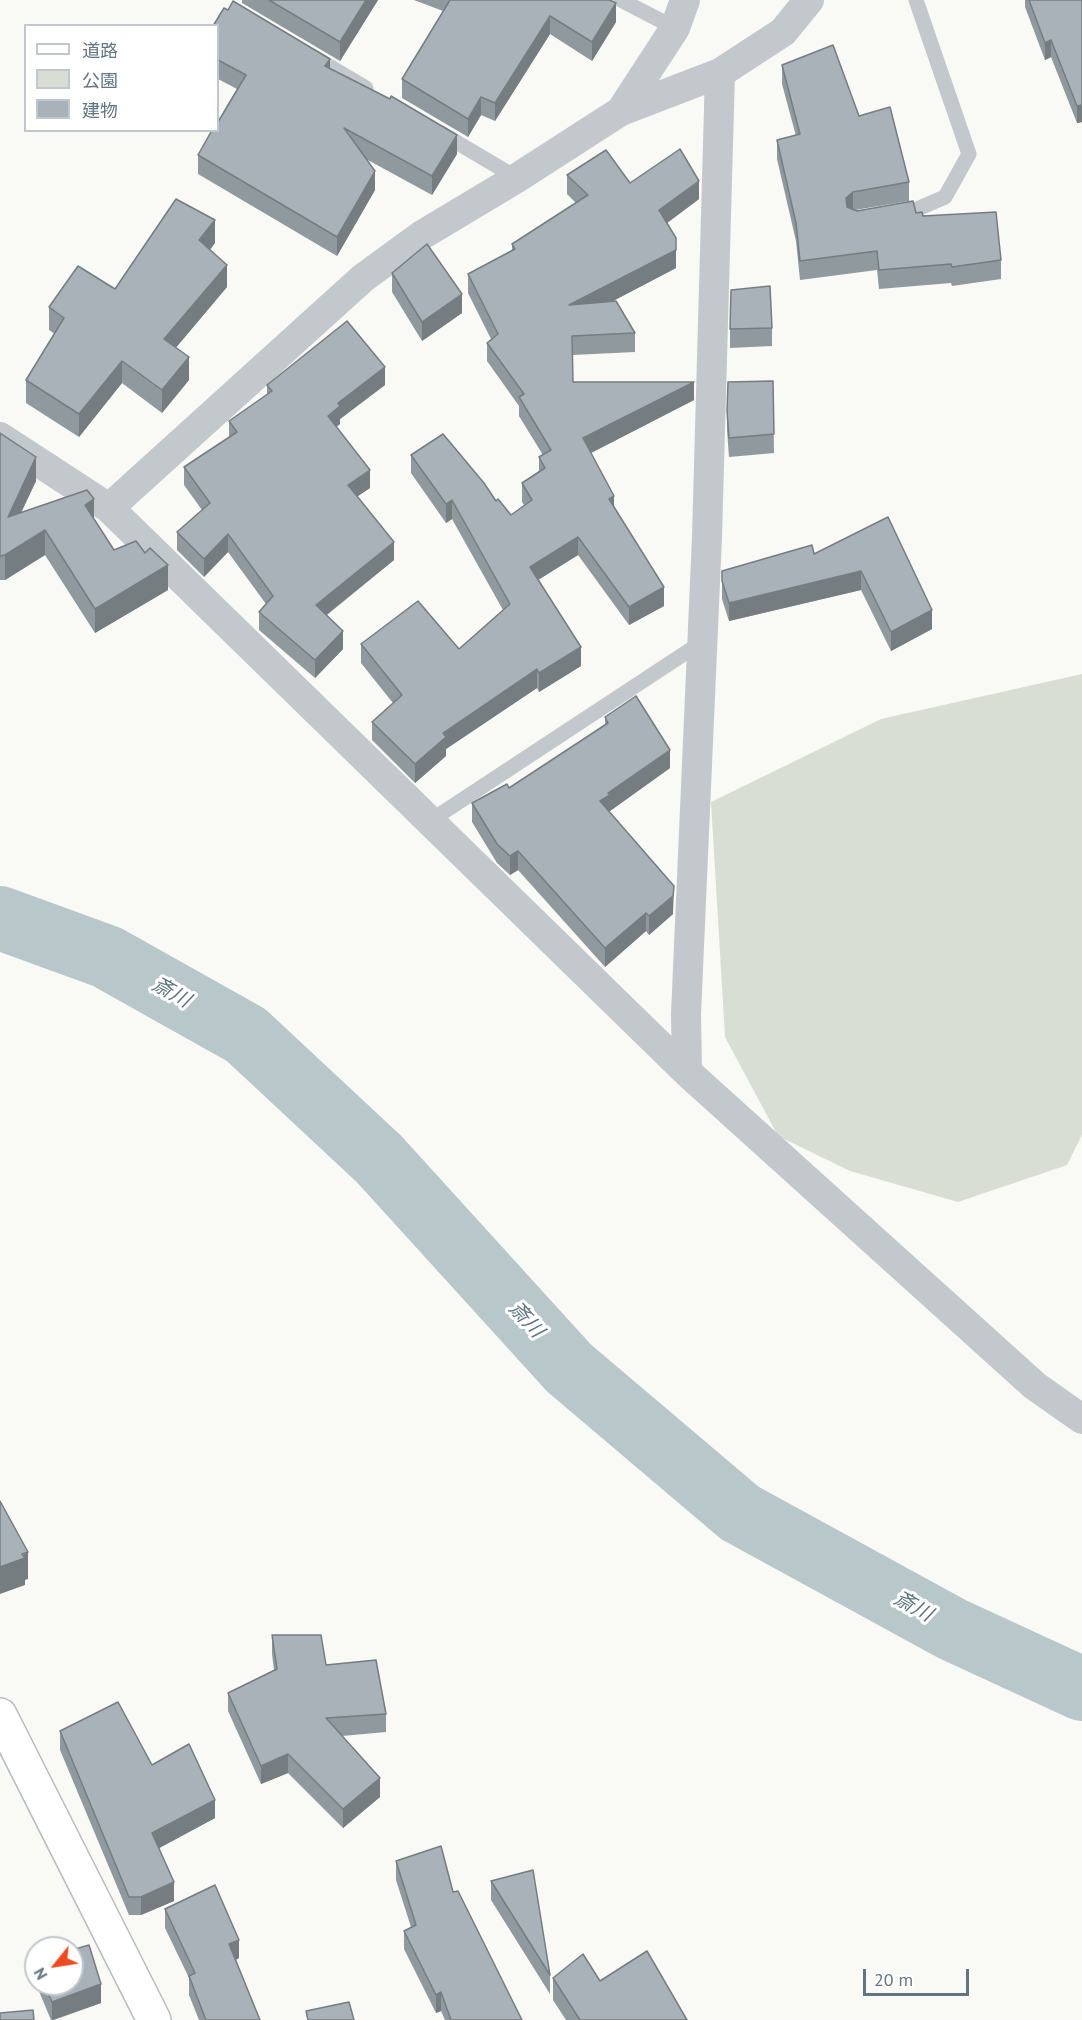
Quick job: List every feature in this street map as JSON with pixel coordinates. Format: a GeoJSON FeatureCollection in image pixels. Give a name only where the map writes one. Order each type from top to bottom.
{"type":"FeatureCollection","features":[{"type":"Feature","properties":{"kind":"street"},"geometry":{"type":"LineString","coordinates":[[621,111],[675,28],[685,0]]}},
{"type":"Feature","properties":{"kind":"street"},"geometry":{"type":"LineString","coordinates":[[109,508],[363,278],[422,235],[517,178],[621,111],[720,73],[783,32],[809,0]]}},
{"type":"Feature","properties":{"kind":"street"},"geometry":{"type":"LineString","coordinates":[[687,1072],[686,1014],[702,642],[720,73]]}},
{"type":"Feature","properties":{"kind":"street"},"geometry":{"type":"LineString","coordinates":[[0,437],[109,508],[687,1072],[1035,1386],[1082,1419]]}},
{"type":"Feature","properties":{"kind":"street"},"geometry":{"type":"LineString","coordinates":[[0,1715],[154,2020]]}},
{"type":"Feature","properties":{"kind":"lane"},"geometry":{"type":"LineString","coordinates":[[621,0],[675,28]]}},
{"type":"Feature","properties":{"kind":"lane"},"geometry":{"type":"LineString","coordinates":[[885,215],[915,210],[945,197],[969,154],[916,0]]}},
{"type":"Feature","properties":{"kind":"lane"},"geometry":{"type":"LineString","coordinates":[[304,51],[375,93]]}},
{"type":"Feature","properties":{"kind":"lane"},"geometry":{"type":"LineString","coordinates":[[426,124],[517,178]]}},
{"type":"Feature","properties":{"kind":"lane"},"geometry":{"type":"LineString","coordinates":[[430,821],[702,642]]}},
{"type":"Feature","properties":{"kind":"green space"},"geometry":{"type":"Polygon","coordinates":[[[1082,674],[1082,1135],[1067,1165],[958,1202],[850,1171],[778,1136],[725,1037],[711,802],[881,719],[1082,674]]]}},
{"type":"Feature","properties":{"kind":"building"},"geometry":{"type":"Polygon","coordinates":[[[269,0],[366,0],[340,42],[269,0]]]}},
{"type":"Feature","properties":{"kind":"building"},"geometry":{"type":"Polygon","coordinates":[[[450,0],[610,0],[616,3],[592,42],[550,16],[495,103],[481,97],[468,119],[402,79],[450,0]]]}},
{"type":"Feature","properties":{"kind":"building"},"geometry":{"type":"Polygon","coordinates":[[[1029,0],[1082,0],[1082,105],[1077,106],[1051,40],[1045,43],[1029,0]]]}},
{"type":"Feature","properties":{"kind":"building"},"geometry":{"type":"Polygon","coordinates":[[[233,1],[330,59],[325,66],[390,99],[391,96],[457,135],[432,176],[344,128],[375,171],[337,237],[198,155],[211,132],[219,132],[219,120],[246,75],[219,61],[219,24],[214,24],[224,8],[228,10],[233,1]]]}},
{"type":"Feature","properties":{"kind":"building"},"geometry":{"type":"Polygon","coordinates":[[[833,45],[859,116],[890,107],[909,182],[853,192],[846,198],[847,207],[857,211],[913,201],[916,213],[922,212],[923,216],[996,212],[1001,260],[952,267],[951,264],[879,270],[877,251],[800,261],[796,223],[777,140],[800,134],[782,65],[833,45]]]}},
{"type":"Feature","properties":{"kind":"building"},"geometry":{"type":"Polygon","coordinates":[[[680,149],[699,181],[659,210],[676,238],[676,250],[569,305],[616,301],[635,333],[572,336],[573,382],[694,382],[583,438],[614,496],[609,499],[664,587],[629,607],[578,537],[530,567],[581,647],[539,673],[537,669],[443,733],[446,737],[415,764],[372,722],[402,695],[361,644],[418,601],[459,649],[510,604],[452,500],[446,504],[411,455],[443,434],[496,501],[498,499],[511,515],[532,500],[522,483],[545,468],[539,457],[551,450],[519,397],[524,394],[487,343],[498,334],[468,274],[515,249],[512,244],[588,195],[567,175],[606,150],[630,183],[680,149]]]}},
{"type":"Feature","properties":{"kind":"building"},"geometry":{"type":"Polygon","coordinates":[[[176,199],[215,220],[199,240],[227,265],[164,339],[189,357],[162,390],[122,361],[79,414],[26,380],[64,318],[49,307],[78,266],[115,289],[176,199]]]}},
{"type":"Feature","properties":{"kind":"building"},"geometry":{"type":"Polygon","coordinates":[[[427,244],[462,294],[422,322],[392,273],[427,244]]]}},
{"type":"Feature","properties":{"kind":"building"},"geometry":{"type":"Polygon","coordinates":[[[770,286],[772,328],[730,329],[731,290],[770,286]]]}},
{"type":"Feature","properties":{"kind":"building"},"geometry":{"type":"Polygon","coordinates":[[[347,321],[385,367],[338,403],[340,406],[328,416],[370,470],[348,485],[394,542],[316,605],[343,631],[315,660],[259,612],[273,596],[228,534],[204,559],[177,532],[210,503],[184,467],[237,432],[229,421],[272,391],[267,385],[347,321]]]}},
{"type":"Feature","properties":{"kind":"building"},"geometry":{"type":"Polygon","coordinates":[[[773,381],[774,434],[729,438],[728,382],[773,381]]]}},
{"type":"Feature","properties":{"kind":"building"},"geometry":{"type":"Polygon","coordinates":[[[0,433],[36,457],[8,517],[87,490],[94,499],[85,505],[114,550],[136,541],[145,553],[150,548],[168,565],[95,609],[45,530],[0,556],[0,433]]]}},
{"type":"Feature","properties":{"kind":"building"},"geometry":{"type":"Polygon","coordinates":[[[888,517],[932,610],[891,632],[861,571],[729,603],[722,581],[722,571],[812,545],[814,554],[888,517]]]}},
{"type":"Feature","properties":{"kind":"building"},"geometry":{"type":"Polygon","coordinates":[[[636,696],[670,750],[600,801],[674,886],[673,896],[649,916],[646,913],[605,948],[518,851],[510,856],[497,844],[472,803],[507,784],[509,788],[608,723],[605,717],[636,696]]]}},
{"type":"Feature","properties":{"kind":"building"},"geometry":{"type":"Polygon","coordinates":[[[0,1501],[28,1552],[22,1554],[25,1558],[0,1567],[0,1501]]]}},
{"type":"Feature","properties":{"kind":"building"},"geometry":{"type":"Polygon","coordinates":[[[272,1635],[321,1635],[326,1665],[376,1660],[386,1714],[326,1718],[380,1778],[343,1809],[288,1754],[261,1766],[228,1693],[277,1669],[272,1635]]]}},
{"type":"Feature","properties":{"kind":"building"},"geometry":{"type":"Polygon","coordinates":[[[118,1702],[152,1765],[189,1744],[215,1800],[152,1833],[174,1882],[141,1897],[129,1897],[60,1731],[118,1702]]]}},
{"type":"Feature","properties":{"kind":"building"},"geometry":{"type":"Polygon","coordinates":[[[441,1846],[453,1892],[458,1891],[522,2020],[451,2020],[441,1992],[436,1995],[404,1931],[416,1925],[396,1861],[441,1846]]]}},
{"type":"Feature","properties":{"kind":"building"},"geometry":{"type":"Polygon","coordinates":[[[533,1870],[550,1975],[491,1881],[533,1870]]]}},
{"type":"Feature","properties":{"kind":"building"},"geometry":{"type":"Polygon","coordinates":[[[215,1885],[239,1940],[229,1944],[260,2020],[206,2020],[189,1976],[195,1973],[165,1909],[215,1885]]]}},
{"type":"Feature","properties":{"kind":"building"},"geometry":{"type":"Polygon","coordinates":[[[89,1945],[101,1984],[84,1990],[84,1946],[89,1945]]]}},
{"type":"Feature","properties":{"kind":"building"},"geometry":{"type":"Polygon","coordinates":[[[647,1951],[687,2020],[580,2020],[553,1978],[583,1954],[600,1981],[647,1951]]]}},
{"type":"Feature","properties":{"kind":"building"},"geometry":{"type":"Polygon","coordinates":[[[49,1996],[68,1996],[52,2002],[49,1996]]]}},
{"type":"Feature","properties":{"kind":"building"},"geometry":{"type":"Polygon","coordinates":[[[349,2002],[354,2020],[308,2020],[306,2011],[349,2002]]]}},
{"type":"Feature","properties":{"kind":"building"},"geometry":{"type":"Polygon","coordinates":[[[33,2010],[34,2020],[0,2020],[0,2013],[33,2010]]]}},
{"type":"Feature","properties":{"kind":"waterway","name":"斎川"},"geometry":{"type":"LineString","coordinates":[[0,918],[107,957],[246,1035],[379,1159],[569,1368],[740,1513],[952,1629],[1082,1689]]}}]}
